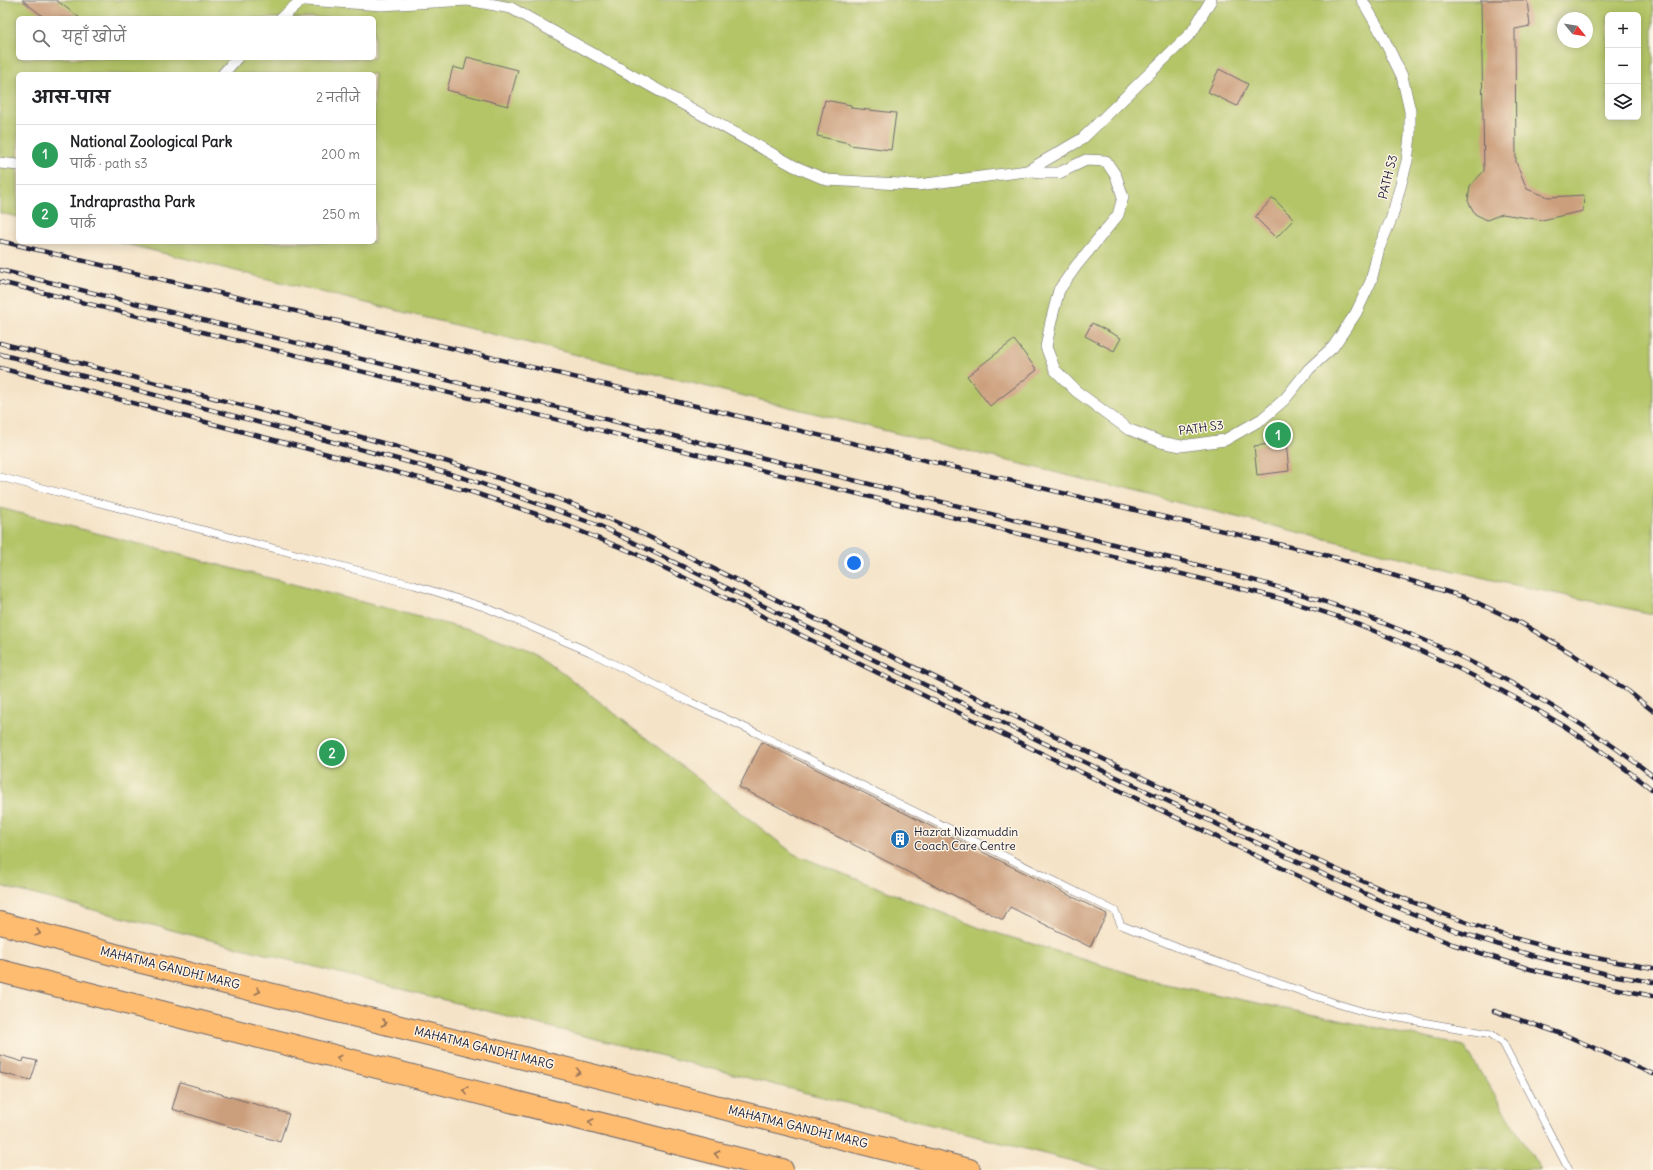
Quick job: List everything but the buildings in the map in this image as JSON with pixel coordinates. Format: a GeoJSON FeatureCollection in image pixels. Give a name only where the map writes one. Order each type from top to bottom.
{"type":"FeatureCollection","features":[{"type":"Feature","properties":{"kind":"highway","name":"MAHATMA GANDHI MARG"},"geometry":{"type":"LineString","coordinates":[[0,923],[138,960],[969,1170]]}},
{"type":"Feature","properties":{"kind":"highway"},"geometry":{"type":"LineString","coordinates":[[0,971],[782,1170]]}},
{"type":"Feature","properties":{"kind":"street"},"geometry":{"type":"LineString","coordinates":[[283,16],[302,0]]}},
{"type":"Feature","properties":{"kind":"street"},"geometry":{"type":"LineString","coordinates":[[305,0],[382,5],[429,1],[468,0],[511,8],[794,166],[827,180],[918,184],[1027,171],[1082,139],[1192,32],[1211,0]]}},
{"type":"Feature","properties":{"kind":"street","name":"PATH S3"},"geometry":{"type":"LineString","coordinates":[[1027,171],[1059,173],[1086,160],[1106,161],[1116,176],[1123,197],[1118,215],[1076,266],[1059,290],[1046,347],[1055,370],[1076,391],[1128,428],[1161,442],[1180,446],[1225,440],[1262,420],[1285,399],[1309,369],[1333,347],[1356,313],[1371,281],[1379,248],[1392,217],[1406,161],[1410,136],[1410,112],[1402,76],[1379,29],[1362,0]]}},
{"type":"Feature","properties":{"kind":"street"},"geometry":{"type":"LineString","coordinates":[[225,72],[235,60]]}},
{"type":"Feature","properties":{"kind":"street"},"geometry":{"type":"LineString","coordinates":[[0,163],[16,165]]}},
{"type":"Feature","properties":{"kind":"lane"},"geometry":{"type":"LineString","coordinates":[[0,477],[414,585],[487,608],[590,652],[690,702],[776,742],[1115,911],[1121,925],[1186,951],[1365,1012],[1491,1034],[1503,1043],[1569,1170]]}},
{"type":"Feature","properties":{"kind":"green space"},"geometry":{"type":"Polygon","coordinates":[[[0,0],[1653,0],[1653,614],[1501,582],[126,244],[376,244],[376,72],[16,72],[16,217],[0,213],[0,0]]]}},
{"type":"Feature","properties":{"kind":"green space"},"geometry":{"type":"Polygon","coordinates":[[[0,508],[477,632],[536,652],[794,854],[980,928],[1161,983],[1464,1046],[1541,1170],[1107,1170],[0,886],[0,508]]]}},
{"type":"Feature","properties":{"kind":"railway"},"geometry":{"type":"LineString","coordinates":[[0,241],[1337,558],[1467,598],[1521,623],[1571,653],[1628,691],[1653,711]]}},
{"type":"Feature","properties":{"kind":"railway"},"geometry":{"type":"LineString","coordinates":[[0,270],[1186,562],[1292,591],[1394,627],[1433,644],[1510,682],[1584,726],[1653,776]]}},
{"type":"Feature","properties":{"kind":"railway"},"geometry":{"type":"LineString","coordinates":[[0,282],[1271,596],[1312,608],[1352,622],[1405,644],[1509,694],[1559,723],[1607,755],[1653,790]]}},
{"type":"Feature","properties":{"kind":"railway"},"geometry":{"type":"LineString","coordinates":[[0,343],[378,441],[468,468],[556,498],[643,534],[1114,764],[1319,861],[1424,907],[1531,943],[1604,960],[1653,968]]}},
{"type":"Feature","properties":{"kind":"railway"},"geometry":{"type":"LineString","coordinates":[[0,354],[401,460],[474,481],[600,526],[1046,744],[1381,901],[1456,931],[1534,956],[1611,975],[1653,982]]}},
{"type":"Feature","properties":{"kind":"railway"},"geometry":{"type":"LineString","coordinates":[[0,368],[472,492],[545,517],[632,552],[1041,753],[1376,913],[1452,944],[1530,969],[1653,996]]}},
{"type":"Feature","properties":{"kind":"railway"},"geometry":{"type":"LineString","coordinates":[[1494,1011],[1565,1035],[1653,1074]]}},
{"type":"Feature","properties":{"kind":"place","name":"National Zoological Park"},"geometry":{"type":"Point","coordinates":[1278,435]}},
{"type":"Feature","properties":{"kind":"place","name":"Indraprastha Park"},"geometry":{"type":"Point","coordinates":[332,753]}},
{"type":"Feature","properties":{"kind":"place","name":"Hazrat Nizamuddin Coach Care Centre"},"geometry":{"type":"Point","coordinates":[900,839]}}]}
